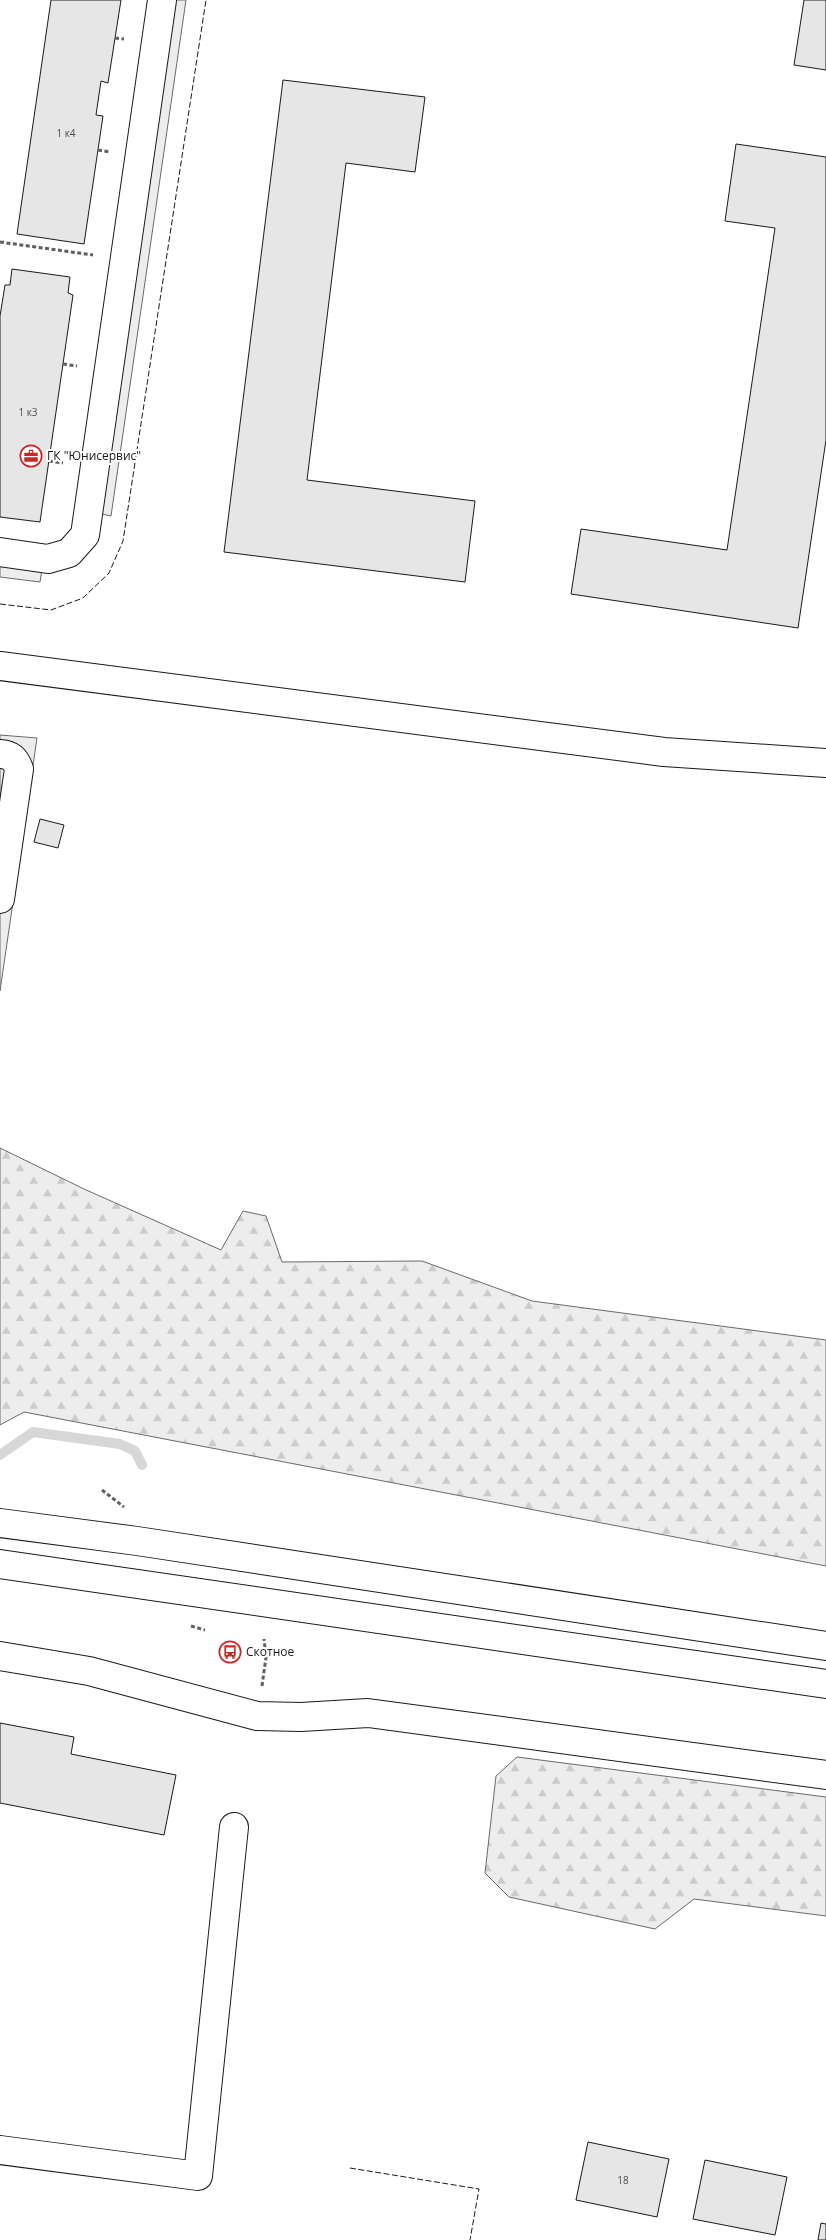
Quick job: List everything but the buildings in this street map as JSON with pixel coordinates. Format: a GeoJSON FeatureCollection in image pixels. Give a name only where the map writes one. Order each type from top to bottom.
{"type":"FeatureCollection","features":[{"type":"Feature","properties":{"kind":"main road"},"geometry":{"type":"LineString","coordinates":[[0,552],[48,559],[69,553],[85,535],[162,0]]}},
{"type":"Feature","properties":{"kind":"main road"},"geometry":{"type":"LineString","coordinates":[[0,666],[664,752],[826,763]]}},
{"type":"Feature","properties":{"kind":"main road"},"geometry":{"type":"LineString","coordinates":[[0,754],[10,755],[16,760],[19,769],[0,899]]}},
{"type":"Feature","properties":{"kind":"main road"},"geometry":{"type":"LineString","coordinates":[[0,1523],[137,1541],[826,1646]]}},
{"type":"Feature","properties":{"kind":"main road"},"geometry":{"type":"LineString","coordinates":[[0,1564],[826,1684]]}},
{"type":"Feature","properties":{"kind":"main road"},"geometry":{"type":"LineString","coordinates":[[0,1656],[90,1671],[258,1716],[301,1717],[368,1713],[826,1774]]}},
{"type":"Feature","properties":{"kind":"main road"},"geometry":{"type":"LineString","coordinates":[[0,2150],[198,2176],[234,1827]]}},
{"type":"Feature","properties":{"kind":"path"},"geometry":{"type":"LineString","coordinates":[[0,242],[125,260]]}},
{"type":"Feature","properties":{"kind":"path"},"geometry":{"type":"LineString","coordinates":[[258,1716],[266,1657],[264,1639]]}},
{"type":"Feature","properties":{"kind":"green space"},"geometry":{"type":"Polygon","coordinates":[[[0,1148],[84,1189],[221,1250],[243,1211],[266,1216],[282,1262],[422,1261],[532,1301],[826,1340],[826,1566],[24,1412],[0,1425],[0,1148]]]}},
{"type":"Feature","properties":{"kind":"green space"},"geometry":{"type":"Polygon","coordinates":[[[517,1757],[826,1797],[826,1916],[694,1899],[655,1929],[509,1897],[485,1873],[496,1776],[517,1757]]]}},
{"type":"Feature","properties":{"kind":"shaded area"},"geometry":{"type":"Polygon","coordinates":[[[171,0],[186,0],[111,516],[97,513],[171,0]]]}},
{"type":"Feature","properties":{"kind":"shaded area"},"geometry":{"type":"Polygon","coordinates":[[[0,563],[42,569],[40,582],[0,577],[0,563]]]}},
{"type":"Feature","properties":{"kind":"shaded area"},"geometry":{"type":"Polygon","coordinates":[[[0,735],[37,738],[0,991],[0,735]]]}},
{"type":"Feature","properties":{"kind":"waterway"},"geometry":{"type":"LineString","coordinates":[[0,1455],[33,1432],[120,1444],[135,1451],[142,1465]]}},
{"type":"Feature","properties":{"kind":"fence"},"geometry":{"type":"LineString","coordinates":[[0,604],[51,610],[83,598],[109,573],[123,541],[206,0]]}},
{"type":"Feature","properties":{"kind":"fence"},"geometry":{"type":"LineString","coordinates":[[350,2168],[479,2189],[470,2240]]}},
{"type":"Feature","properties":{"kind":"place","name":"ГК \"Юнисервис\""},"geometry":{"type":"Point","coordinates":[31,456]}},
{"type":"Feature","properties":{"kind":"place","name":"Скотное"},"geometry":{"type":"Point","coordinates":[230,1652]}}]}
